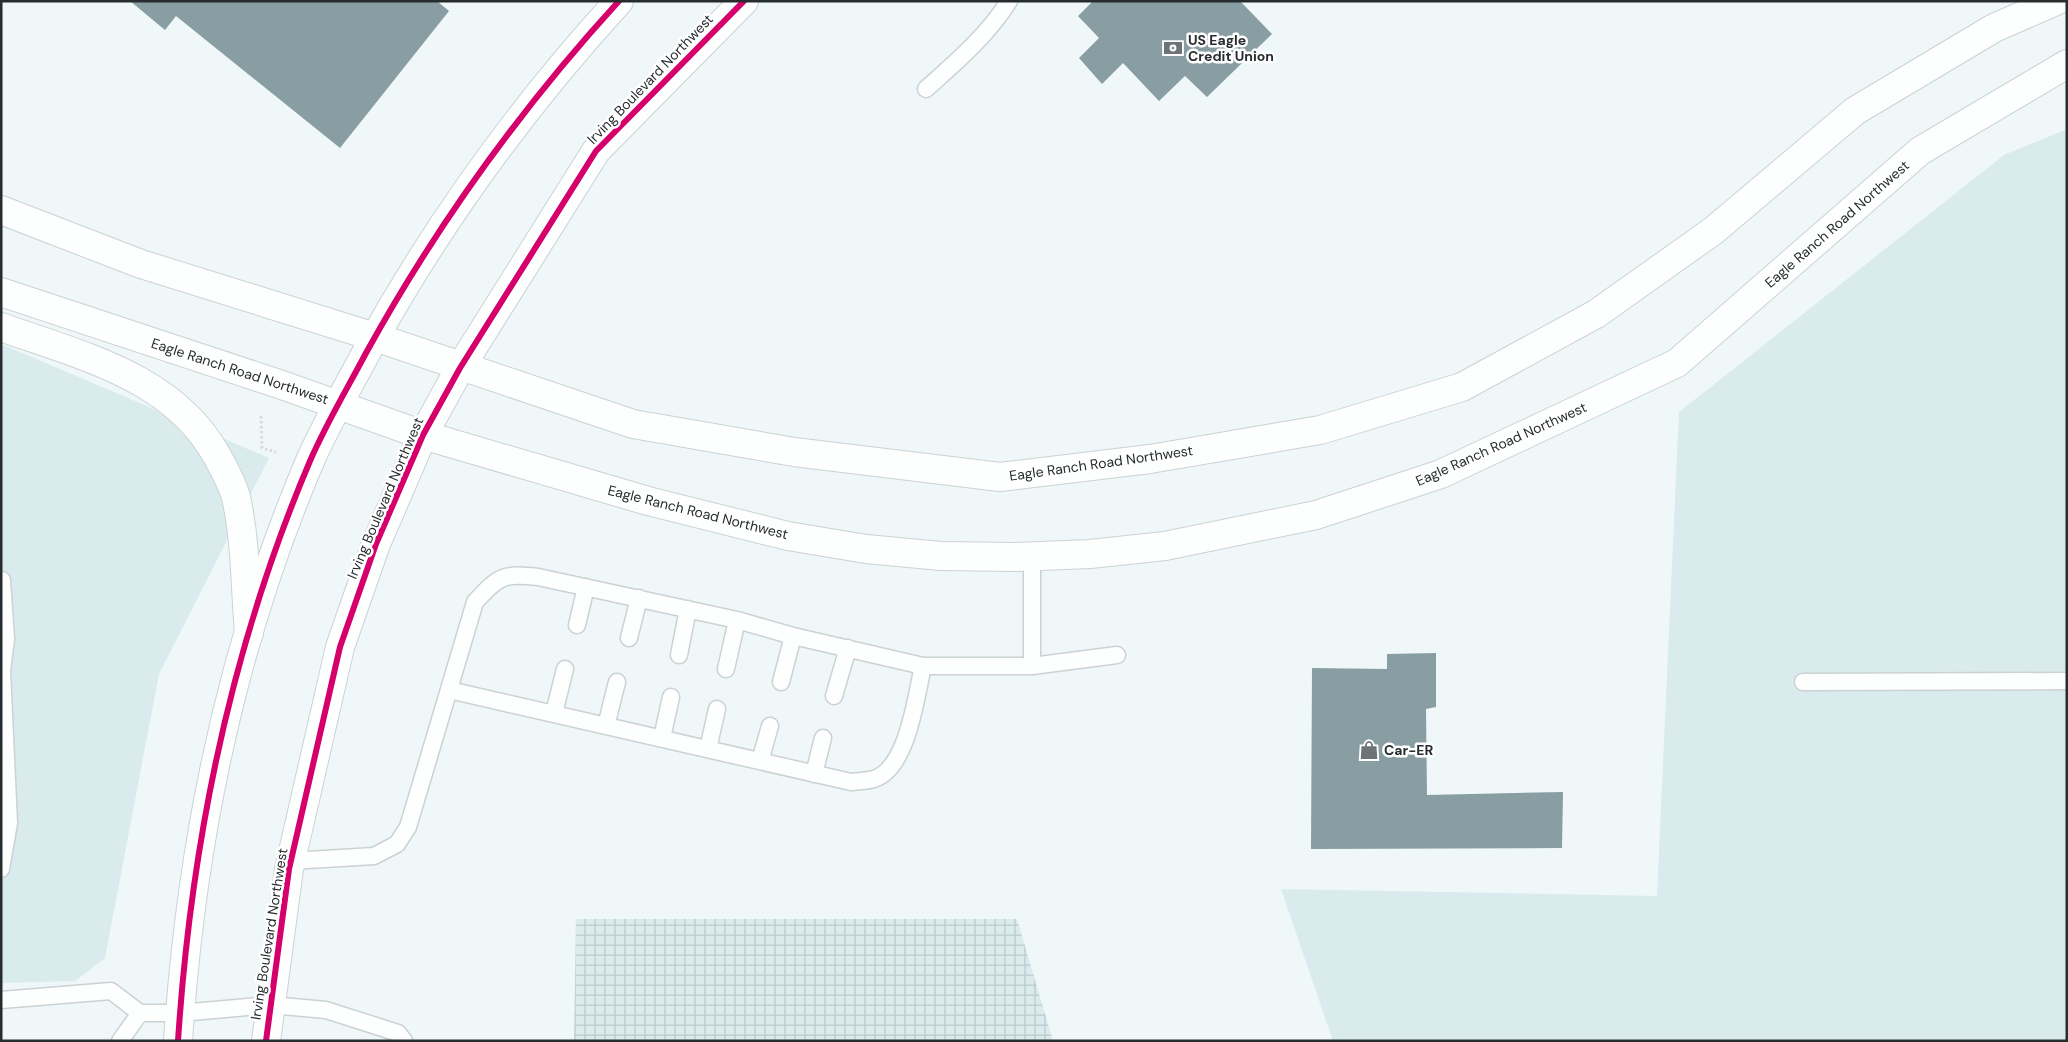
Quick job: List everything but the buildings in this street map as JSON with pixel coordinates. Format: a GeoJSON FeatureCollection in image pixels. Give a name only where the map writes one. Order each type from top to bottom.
{"type":"FeatureCollection","features":[{"type":"Feature","properties":{"kind":"main road"},"geometry":{"type":"LineString","coordinates":[[178,1041],[186,932],[212,781],[249,633],[272,560],[302,483],[338,404],[419,261],[486,163],[540,92],[620,1]]}},
{"type":"Feature","properties":{"kind":"main road","name":"Irving Boulevard Northwest"},"geometry":{"type":"LineString","coordinates":[[266,1041],[291,861],[340,647],[376,544],[423,435],[460,368],[596,151],[744,1]]}},
{"type":"Feature","properties":{"kind":"main road","name":"Eagle Ranch Road Northwest"},"geometry":{"type":"LineString","coordinates":[[1,210],[141,264],[375,337],[460,368],[633,424],[794,452],[1000,477],[1150,459],[1320,430],[1462,387],[1596,314],[1713,232],[1855,111],[1994,28],[2056,1]]}},
{"type":"Feature","properties":{"kind":"main road","name":"Eagle Ranch Road Northwest"},"geometry":{"type":"LineString","coordinates":[[1,292],[338,404],[423,435],[648,501],[788,536],[866,549],[941,556],[1090,554],[1166,546],[1316,515],[1442,474],[1677,363],[1920,151],[2067,64]]}},
{"type":"Feature","properties":{"kind":"main road"},"geometry":{"type":"LineString","coordinates":[[1,327],[128,374],[160,393],[196,425],[226,472],[235,495],[244,551],[249,633]]}},
{"type":"Feature","properties":{"kind":"lane"},"geometry":{"type":"LineString","coordinates":[[926,90],[991,27],[1009,1]]}},
{"type":"Feature","properties":{"kind":"lane"},"geometry":{"type":"LineString","coordinates":[[1032,556],[1032,666]]}},
{"type":"Feature","properties":{"kind":"lane"},"geometry":{"type":"LineString","coordinates":[[291,861],[374,856],[397,844],[408,827],[476,602],[490,586],[511,574],[538,577],[639,598],[923,666],[1032,666],[1117,655]]}},
{"type":"Feature","properties":{"kind":"lane"},"geometry":{"type":"LineString","coordinates":[[1,869],[9,823],[2,671],[6,639],[2,580]]}},
{"type":"Feature","properties":{"kind":"lane"},"geometry":{"type":"LineString","coordinates":[[577,625],[586,587]]}},
{"type":"Feature","properties":{"kind":"lane"},"geometry":{"type":"LineString","coordinates":[[629,638],[639,598]]}},
{"type":"Feature","properties":{"kind":"lane"},"geometry":{"type":"LineString","coordinates":[[679,654],[688,609]]}},
{"type":"Feature","properties":{"kind":"lane"},"geometry":{"type":"LineString","coordinates":[[726,669],[737,620]]}},
{"type":"Feature","properties":{"kind":"lane"},"geometry":{"type":"LineString","coordinates":[[781,682],[793,636]]}},
{"type":"Feature","properties":{"kind":"lane"},"geometry":{"type":"LineString","coordinates":[[834,696],[848,648]]}},
{"type":"Feature","properties":{"kind":"lane"},"geometry":{"type":"LineString","coordinates":[[450,690],[851,782],[875,779],[893,765],[904,745],[923,666]]}},
{"type":"Feature","properties":{"kind":"lane"},"geometry":{"type":"LineString","coordinates":[[554,713],[565,669]]}},
{"type":"Feature","properties":{"kind":"lane"},"geometry":{"type":"LineString","coordinates":[[1803,682],[2067,681]]}},
{"type":"Feature","properties":{"kind":"lane"},"geometry":{"type":"LineString","coordinates":[[606,726],[617,682]]}},
{"type":"Feature","properties":{"kind":"lane"},"geometry":{"type":"LineString","coordinates":[[662,738],[670,697]]}},
{"type":"Feature","properties":{"kind":"lane"},"geometry":{"type":"LineString","coordinates":[[708,749],[717,709]]}},
{"type":"Feature","properties":{"kind":"lane"},"geometry":{"type":"LineString","coordinates":[[760,761],[770,726]]}},
{"type":"Feature","properties":{"kind":"lane"},"geometry":{"type":"LineString","coordinates":[[814,774],[823,738]]}},
{"type":"Feature","properties":{"kind":"lane"},"geometry":{"type":"LineString","coordinates":[[1,1000],[111,991],[140,1013],[180,1013],[271,1005],[326,1010],[398,1033],[404,1041]]}},
{"type":"Feature","properties":{"kind":"lane"},"geometry":{"type":"LineString","coordinates":[[120,1041],[140,1013]]}},
{"type":"Feature","properties":{"kind":"path"},"geometry":{"type":"LineString","coordinates":[[261,411],[262,448],[278,452]]}},
{"type":"Feature","properties":{"kind":"shaded area"},"geometry":{"type":"Polygon","coordinates":[[[2067,129],[2067,1041],[1333,1041],[1281,889],[1657,896],[1679,412],[2004,155],[2067,129]]]}},
{"type":"Feature","properties":{"kind":"shaded area"},"geometry":{"type":"Polygon","coordinates":[[[1,344],[269,458],[159,674],[105,958],[75,981],[1,983],[1,344]]]}},
{"type":"Feature","properties":{"kind":"shaded area"},"geometry":{"type":"Polygon","coordinates":[[[576,919],[1017,919],[1053,1041],[574,1041],[576,919]]]}},
{"type":"Feature","properties":{"kind":"cycle path"},"geometry":{"type":"LineString","coordinates":[[178,1041],[193,893],[220,745],[237,673],[258,601],[282,530],[310,461],[366,353],[421,259],[451,214],[514,126],[548,83],[619,1]]}},
{"type":"Feature","properties":{"kind":"cycle path"},"geometry":{"type":"LineString","coordinates":[[266,1041],[289,869],[340,647],[376,544],[423,435],[460,368],[596,151],[744,1]]}},
{"type":"Feature","properties":{"kind":"place","name":"US Eagle Credit Union"},"geometry":{"type":"Point","coordinates":[1173,48]}},
{"type":"Feature","properties":{"kind":"place","name":"Car-ER"},"geometry":{"type":"Point","coordinates":[1369,750]}}]}
